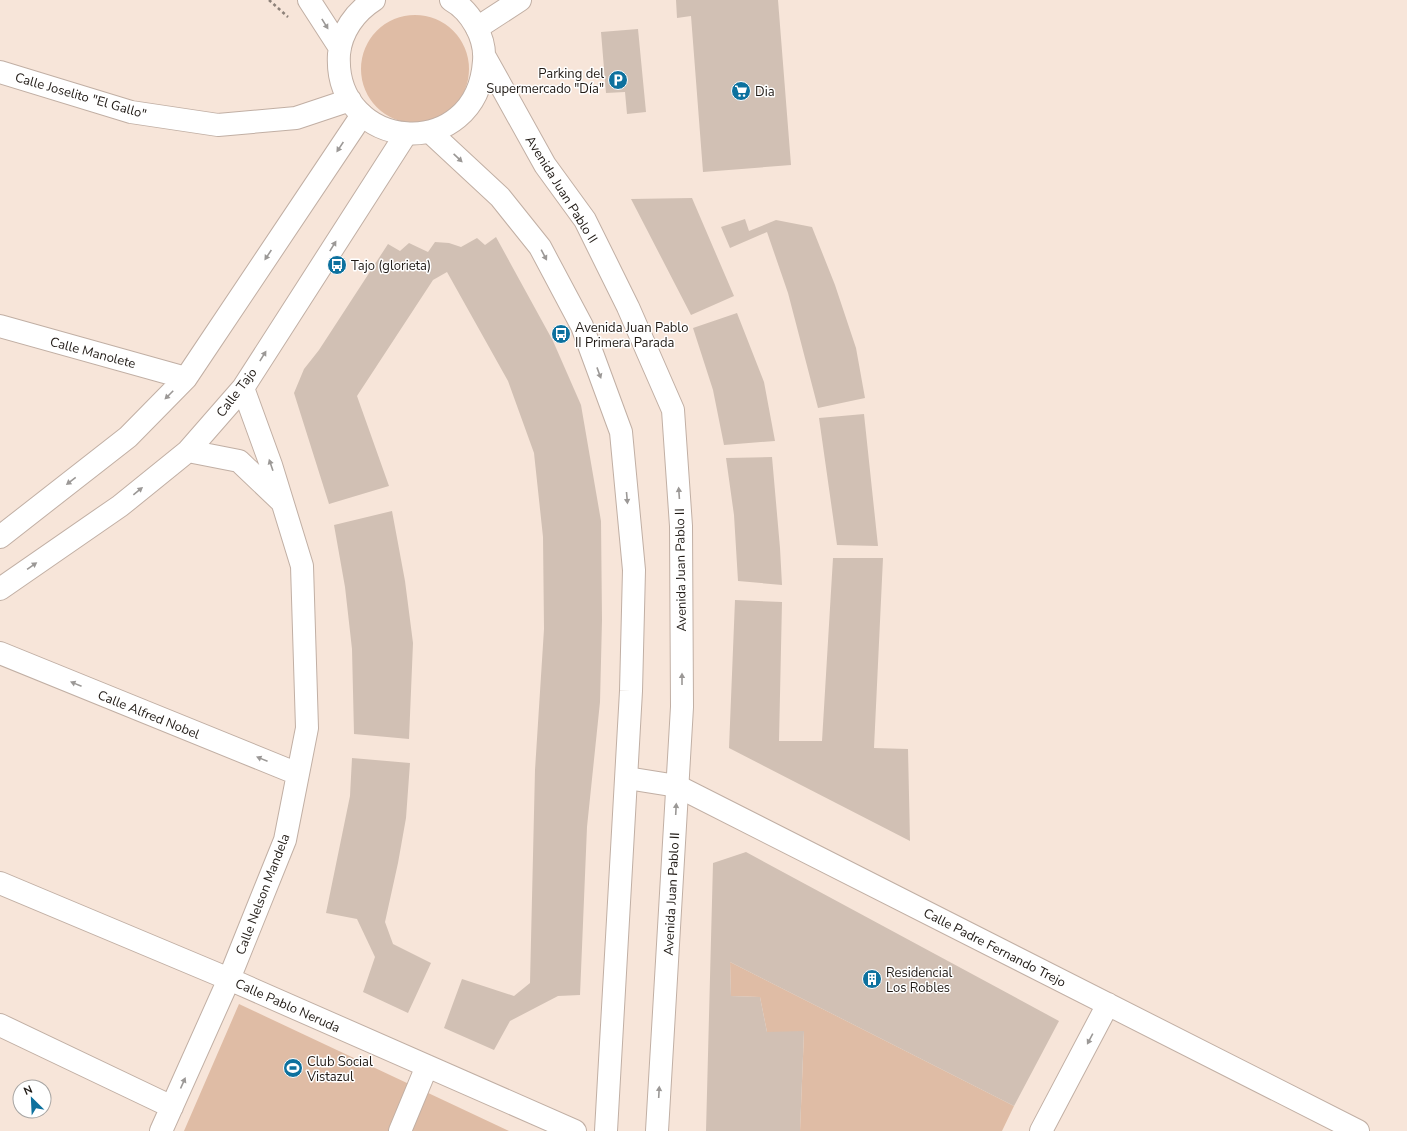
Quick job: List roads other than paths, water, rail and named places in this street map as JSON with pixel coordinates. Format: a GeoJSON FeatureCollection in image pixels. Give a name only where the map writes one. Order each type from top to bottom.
{"type":"FeatureCollection","features":[{"type":"Feature","properties":{"kind":"street"},"geometry":{"type":"LineString","coordinates":[[309,0],[340,48]]}},
{"type":"Feature","properties":{"kind":"street"},"geometry":{"type":"LineString","coordinates":[[374,0],[362,8],[348,26],[340,48],[338,66],[342,83],[356,107],[382,128],[406,134],[430,132],[449,124],[464,112],[476,96],[483,77],[485,57],[483,43],[477,28],[468,14],[451,0]]}},
{"type":"Feature","properties":{"kind":"street"},"geometry":{"type":"LineString","coordinates":[[477,28],[520,0]]}},
{"type":"Feature","properties":{"kind":"street","name":"Avenida Juan Pablo II"},"geometry":{"type":"LineString","coordinates":[[485,57],[545,165],[585,220],[628,307],[673,410],[681,526],[682,707],[657,1131]]}},
{"type":"Feature","properties":{"kind":"street","name":"Calle Joselito \"El Gallo\""},"geometry":{"type":"LineString","coordinates":[[0,72],[131,112],[218,125],[296,118],[356,107]]}},
{"type":"Feature","properties":{"kind":"street"},"geometry":{"type":"LineString","coordinates":[[0,537],[128,437],[186,378],[356,107]]}},
{"type":"Feature","properties":{"kind":"street"},"geometry":{"type":"LineString","coordinates":[[430,132],[500,197],[540,247],[582,326],[621,432],[634,570],[631,720],[606,1131]]}},
{"type":"Feature","properties":{"kind":"street","name":"Calle Tajo"},"geometry":{"type":"LineString","coordinates":[[0,589],[120,506],[188,451],[243,388],[406,134]]}},
{"type":"Feature","properties":{"kind":"street","name":"Calle Manolete"},"geometry":{"type":"LineString","coordinates":[[0,326],[186,378]]}},
{"type":"Feature","properties":{"kind":"street","name":"Calle Nelson Mandela"},"geometry":{"type":"LineString","coordinates":[[161,1131],[229,979],[285,840],[307,728],[302,566],[271,465],[243,388]]}},
{"type":"Feature","properties":{"kind":"street","name":"Calle Nelson Mandela"},"geometry":{"type":"LineString","coordinates":[[188,451],[238,461],[282,502]]}},
{"type":"Feature","properties":{"kind":"street","name":"Calle Alfred Nobel"},"geometry":{"type":"LineString","coordinates":[[0,653],[298,774]]}},
{"type":"Feature","properties":{"kind":"street","name":"Calle Padre Fernando Trejo"},"geometry":{"type":"LineString","coordinates":[[627,778],[678,786],[1358,1131]]}},
{"type":"Feature","properties":{"kind":"street","name":"Calle Pablo Neruda"},"geometry":{"type":"LineString","coordinates":[[0,883],[229,979],[576,1131]]}},
{"type":"Feature","properties":{"kind":"street"},"geometry":{"type":"LineString","coordinates":[[1041,1131],[1108,1004]]}},
{"type":"Feature","properties":{"kind":"street"},"geometry":{"type":"LineString","coordinates":[[0,1025],[172,1107]]}},
{"type":"Feature","properties":{"kind":"street"},"geometry":{"type":"LineString","coordinates":[[400,1131],[427,1066]]}},
{"type":"Feature","properties":{"kind":"place","name":"Parking del Supermercado \"Día\""},"geometry":{"type":"Point","coordinates":[618,80]}},
{"type":"Feature","properties":{"kind":"place","name":"Dia"},"geometry":{"type":"Point","coordinates":[741,91]}},
{"type":"Feature","properties":{"kind":"place","name":"Tajo (glorieta)"},"geometry":{"type":"Point","coordinates":[337,265]}},
{"type":"Feature","properties":{"kind":"place","name":"Avenida Juan Pablo II Primera Parada"},"geometry":{"type":"Point","coordinates":[561,334]}},
{"type":"Feature","properties":{"kind":"place","name":"Residencial Los Robles"},"geometry":{"type":"Point","coordinates":[872,979]}},
{"type":"Feature","properties":{"kind":"place","name":"Club Social Vistazul"},"geometry":{"type":"Point","coordinates":[293,1068]}}]}
